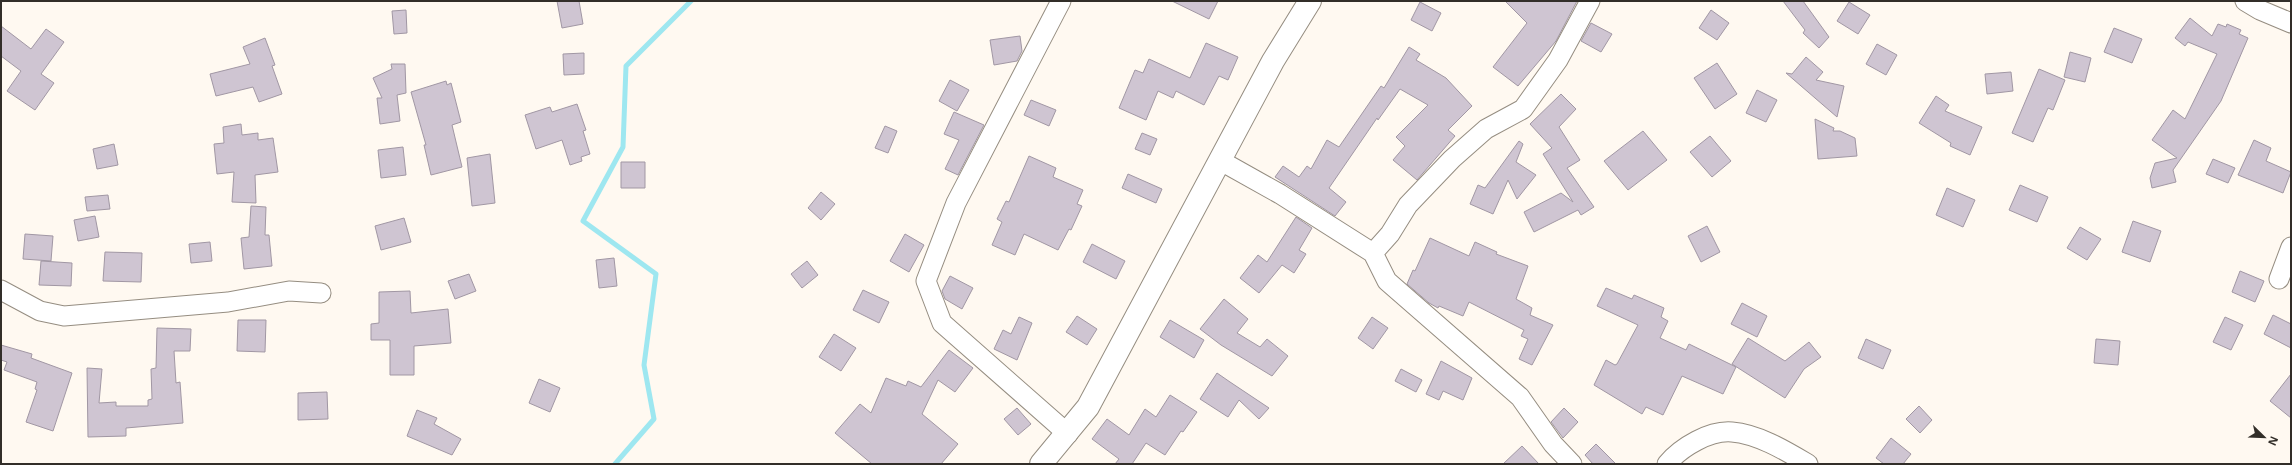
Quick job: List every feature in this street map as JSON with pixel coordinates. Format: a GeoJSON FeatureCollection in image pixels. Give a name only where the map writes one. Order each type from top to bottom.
{"type":"FeatureCollection","features":[{"type":"Feature","properties":{"kind":"main road"},"geometry":{"type":"LineString","coordinates":[[1041,464],[1068,434],[1092,401],[1273,61],[1310,1]]}},
{"type":"Feature","properties":{"kind":"street"},"geometry":{"type":"LineString","coordinates":[[1061,1],[956,203],[926,281],[942,323],[1068,434]]}},
{"type":"Feature","properties":{"kind":"street"},"geometry":{"type":"LineString","coordinates":[[1372,253],[1390,234],[1408,205],[1452,159],[1486,129],[1523,109],[1558,60],[1590,1]]}},
{"type":"Feature","properties":{"kind":"street"},"geometry":{"type":"LineString","coordinates":[[2245,1],[2260,10],[2291,23]]}},
{"type":"Feature","properties":{"kind":"street"},"geometry":{"type":"LineString","coordinates":[[1221,161],[1280,194],[1372,253],[1387,281],[1520,397],[1553,444],[1572,464]]}},
{"type":"Feature","properties":{"kind":"street"},"geometry":{"type":"LineString","coordinates":[[2279,279],[2291,247]]}},
{"type":"Feature","properties":{"kind":"street"},"geometry":{"type":"LineString","coordinates":[[1,290],[40,311],[64,316],[228,302],[289,291],[321,294]]}},
{"type":"Feature","properties":{"kind":"street"},"geometry":{"type":"LineString","coordinates":[[1668,464],[1674,456],[1704,437],[1731,432],[1752,436],[1808,464]]}},
{"type":"Feature","properties":{"kind":"building"},"geometry":{"type":"Polygon","coordinates":[[[557,1],[579,1],[583,24],[562,28],[557,1]]]}},
{"type":"Feature","properties":{"kind":"building"},"geometry":{"type":"Polygon","coordinates":[[[1172,1],[1218,1],[1209,19],[1172,1]]]}},
{"type":"Feature","properties":{"kind":"building"},"geometry":{"type":"Polygon","coordinates":[[[1505,1],[1577,1],[1556,41],[1518,86],[1493,67],[1527,23],[1505,1]]]}},
{"type":"Feature","properties":{"kind":"building"},"geometry":{"type":"Polygon","coordinates":[[[1783,1],[1803,1],[1829,37],[1819,48],[1803,33],[1805,30],[1783,1]]]}},
{"type":"Feature","properties":{"kind":"building"},"geometry":{"type":"Polygon","coordinates":[[[1420,2],[1441,13],[1432,31],[1411,20],[1420,2]]]}},
{"type":"Feature","properties":{"kind":"building"},"geometry":{"type":"Polygon","coordinates":[[[1849,2],[1870,15],[1858,34],[1837,21],[1849,2]]]}},
{"type":"Feature","properties":{"kind":"building"},"geometry":{"type":"Polygon","coordinates":[[[406,10],[407,33],[394,34],[392,11],[406,10]]]}},
{"type":"Feature","properties":{"kind":"building"},"geometry":{"type":"Polygon","coordinates":[[[1711,10],[1729,23],[1717,40],[1699,28],[1711,10]]]}},
{"type":"Feature","properties":{"kind":"building"},"geometry":{"type":"Polygon","coordinates":[[[2190,18],[2212,36],[2218,24],[2226,27],[2227,24],[2241,30],[2239,34],[2248,38],[2221,101],[2173,170],[2176,182],[2152,188],[2150,178],[2155,163],[2177,158],[2152,140],[2173,110],[2185,119],[2217,54],[2188,42],[2185,46],[2175,38],[2190,18]]]}},
{"type":"Feature","properties":{"kind":"building"},"geometry":{"type":"Polygon","coordinates":[[[1591,23],[1612,34],[1601,52],[1581,41],[1591,23]]]}},
{"type":"Feature","properties":{"kind":"building"},"geometry":{"type":"Polygon","coordinates":[[[1,26],[31,49],[46,29],[64,42],[41,74],[54,83],[35,110],[7,91],[21,71],[1,56],[1,26]]]}},
{"type":"Feature","properties":{"kind":"building"},"geometry":{"type":"Polygon","coordinates":[[[2114,28],[2142,39],[2132,63],[2104,52],[2114,28]]]}},
{"type":"Feature","properties":{"kind":"building"},"geometry":{"type":"Polygon","coordinates":[[[1020,36],[1022,51],[1017,61],[994,65],[990,40],[1020,36]]]}},
{"type":"Feature","properties":{"kind":"building"},"geometry":{"type":"Polygon","coordinates":[[[265,38],[275,65],[272,66],[282,94],[259,102],[253,87],[216,96],[210,74],[250,64],[243,47],[265,38]]]}},
{"type":"Feature","properties":{"kind":"building"},"geometry":{"type":"Polygon","coordinates":[[[1206,43],[1238,57],[1228,80],[1219,76],[1204,105],[1176,91],[1173,98],[1158,91],[1146,120],[1119,108],[1135,70],[1143,73],[1149,59],[1190,78],[1206,43]]]}},
{"type":"Feature","properties":{"kind":"building"},"geometry":{"type":"Polygon","coordinates":[[[1877,44],[1897,55],[1886,75],[1866,64],[1877,44]]]}},
{"type":"Feature","properties":{"kind":"building"},"geometry":{"type":"Polygon","coordinates":[[[1409,47],[1420,54],[1416,60],[1446,78],[1472,106],[1448,130],[1455,136],[1417,180],[1393,160],[1405,146],[1396,137],[1428,105],[1400,89],[1378,120],[1377,118],[1329,188],[1346,202],[1335,216],[1275,177],[1283,166],[1299,177],[1307,166],[1311,169],[1327,140],[1339,147],[1381,86],[1384,88],[1409,47]]]}},
{"type":"Feature","properties":{"kind":"building"},"geometry":{"type":"Polygon","coordinates":[[[2070,52],[2091,58],[2085,82],[2064,77],[2070,52]]]}},
{"type":"Feature","properties":{"kind":"building"},"geometry":{"type":"Polygon","coordinates":[[[584,53],[584,74],[564,75],[563,54],[584,53]]]}},
{"type":"Feature","properties":{"kind":"building"},"geometry":{"type":"Polygon","coordinates":[[[1806,57],[1823,72],[1816,80],[1844,86],[1837,117],[1786,73],[1792,74],[1806,57]]]}},
{"type":"Feature","properties":{"kind":"building"},"geometry":{"type":"Polygon","coordinates":[[[1717,63],[1737,94],[1715,109],[1694,78],[1717,63]]]}},
{"type":"Feature","properties":{"kind":"building"},"geometry":{"type":"Polygon","coordinates":[[[391,64],[405,64],[406,93],[397,95],[400,121],[380,124],[377,98],[382,98],[373,78],[392,69],[391,64]]]}},
{"type":"Feature","properties":{"kind":"building"},"geometry":{"type":"Polygon","coordinates":[[[2039,69],[2065,80],[2053,110],[2048,108],[2033,142],[2012,133],[2039,69]]]}},
{"type":"Feature","properties":{"kind":"building"},"geometry":{"type":"Polygon","coordinates":[[[2011,72],[2013,91],[1987,94],[1985,74],[2011,72]]]}},
{"type":"Feature","properties":{"kind":"building"},"geometry":{"type":"Polygon","coordinates":[[[950,80],[969,90],[957,111],[939,101],[950,80]]]}},
{"type":"Feature","properties":{"kind":"building"},"geometry":{"type":"Polygon","coordinates":[[[446,81],[447,85],[451,83],[461,122],[452,125],[462,167],[431,175],[424,145],[426,145],[411,92],[446,81]]]}},
{"type":"Feature","properties":{"kind":"building"},"geometry":{"type":"Polygon","coordinates":[[[1757,90],[1777,100],[1766,122],[1746,113],[1757,90]]]}},
{"type":"Feature","properties":{"kind":"building"},"geometry":{"type":"Polygon","coordinates":[[[1561,94],[1576,109],[1559,127],[1580,160],[1567,168],[1594,207],[1581,215],[1578,210],[1534,232],[1524,212],[1561,193],[1573,202],[1543,154],[1552,148],[1530,124],[1561,94]]]}},
{"type":"Feature","properties":{"kind":"building"},"geometry":{"type":"Polygon","coordinates":[[[1936,96],[1949,105],[1945,111],[1982,127],[1970,155],[1950,146],[1951,143],[1919,123],[1936,96]]]}},
{"type":"Feature","properties":{"kind":"building"},"geometry":{"type":"Polygon","coordinates":[[[1031,100],[1056,110],[1049,126],[1024,115],[1031,100]]]}},
{"type":"Feature","properties":{"kind":"building"},"geometry":{"type":"Polygon","coordinates":[[[577,104],[586,130],[583,131],[590,154],[581,157],[582,161],[570,165],[562,140],[536,149],[525,115],[550,107],[552,112],[577,104]]]}},
{"type":"Feature","properties":{"kind":"building"},"geometry":{"type":"Polygon","coordinates":[[[954,112],[984,125],[958,175],[945,169],[959,140],[944,134],[954,112]]]}},
{"type":"Feature","properties":{"kind":"building"},"geometry":{"type":"Polygon","coordinates":[[[1815,119],[1834,128],[1833,131],[1840,131],[1855,138],[1857,156],[1818,159],[1815,119]]]}},
{"type":"Feature","properties":{"kind":"building"},"geometry":{"type":"Polygon","coordinates":[[[241,124],[242,135],[258,133],[258,140],[273,138],[278,172],[255,175],[256,203],[232,202],[234,172],[217,174],[214,144],[224,143],[223,127],[241,124]]]}},
{"type":"Feature","properties":{"kind":"building"},"geometry":{"type":"Polygon","coordinates":[[[885,126],[897,131],[888,153],[875,148],[885,126]]]}},
{"type":"Feature","properties":{"kind":"building"},"geometry":{"type":"Polygon","coordinates":[[[1643,131],[1667,160],[1628,190],[1604,161],[1643,131]]]}},
{"type":"Feature","properties":{"kind":"building"},"geometry":{"type":"Polygon","coordinates":[[[1142,133],[1157,139],[1150,155],[1135,149],[1142,133]]]}},
{"type":"Feature","properties":{"kind":"building"},"geometry":{"type":"Polygon","coordinates":[[[1710,136],[1731,161],[1712,177],[1690,152],[1710,136]]]}},
{"type":"Feature","properties":{"kind":"building"},"geometry":{"type":"Polygon","coordinates":[[[2254,140],[2271,148],[2266,161],[2291,172],[2283,193],[2238,175],[2254,140]]]}},
{"type":"Feature","properties":{"kind":"building"},"geometry":{"type":"Polygon","coordinates":[[[1519,141],[1523,144],[1516,162],[1536,175],[1517,199],[1508,180],[1493,214],[1470,204],[1478,185],[1485,188],[1519,141]]]}},
{"type":"Feature","properties":{"kind":"building"},"geometry":{"type":"Polygon","coordinates":[[[114,144],[118,165],[97,169],[93,149],[114,144]]]}},
{"type":"Feature","properties":{"kind":"building"},"geometry":{"type":"Polygon","coordinates":[[[403,147],[406,175],[381,178],[378,150],[403,147]]]}},
{"type":"Feature","properties":{"kind":"building"},"geometry":{"type":"Polygon","coordinates":[[[490,154],[495,203],[472,206],[467,158],[490,154]]]}},
{"type":"Feature","properties":{"kind":"building"},"geometry":{"type":"Polygon","coordinates":[[[1029,156],[1056,168],[1053,177],[1083,190],[1077,204],[1082,206],[1071,230],[1069,229],[1058,250],[1024,234],[1015,255],[992,245],[1002,222],[997,219],[1006,201],[1009,202],[1029,156]]]}},
{"type":"Feature","properties":{"kind":"building"},"geometry":{"type":"Polygon","coordinates":[[[2213,159],[2235,168],[2228,183],[2206,174],[2213,159]]]}},
{"type":"Feature","properties":{"kind":"building"},"geometry":{"type":"Polygon","coordinates":[[[621,162],[645,162],[645,188],[621,188],[621,162]]]}},
{"type":"Feature","properties":{"kind":"building"},"geometry":{"type":"Polygon","coordinates":[[[1128,174],[1162,189],[1156,203],[1122,188],[1128,174]]]}},
{"type":"Feature","properties":{"kind":"building"},"geometry":{"type":"Polygon","coordinates":[[[2020,185],[2048,197],[2037,222],[2009,210],[2020,185]]]}},
{"type":"Feature","properties":{"kind":"building"},"geometry":{"type":"Polygon","coordinates":[[[1947,188],[1975,200],[1963,227],[1936,215],[1947,188]]]}},
{"type":"Feature","properties":{"kind":"building"},"geometry":{"type":"Polygon","coordinates":[[[821,192],[835,204],[821,220],[808,208],[821,192]]]}},
{"type":"Feature","properties":{"kind":"building"},"geometry":{"type":"Polygon","coordinates":[[[108,195],[110,209],[87,211],[85,197],[108,195]]]}},
{"type":"Feature","properties":{"kind":"building"},"geometry":{"type":"Polygon","coordinates":[[[251,206],[266,207],[265,235],[269,235],[272,266],[244,269],[241,238],[249,237],[251,206]]]}},
{"type":"Feature","properties":{"kind":"building"},"geometry":{"type":"Polygon","coordinates":[[[95,216],[99,237],[78,241],[74,220],[95,216]]]}},
{"type":"Feature","properties":{"kind":"building"},"geometry":{"type":"Polygon","coordinates":[[[1296,217],[1312,228],[1299,250],[1306,254],[1294,273],[1282,265],[1259,293],[1240,278],[1258,255],[1267,262],[1296,217]]]}},
{"type":"Feature","properties":{"kind":"building"},"geometry":{"type":"Polygon","coordinates":[[[404,218],[411,242],[381,250],[375,226],[404,218]]]}},
{"type":"Feature","properties":{"kind":"building"},"geometry":{"type":"Polygon","coordinates":[[[2133,221],[2161,231],[2150,262],[2122,252],[2133,221]]]}},
{"type":"Feature","properties":{"kind":"building"},"geometry":{"type":"Polygon","coordinates":[[[1707,226],[1720,252],[1701,262],[1688,236],[1707,226]]]}},
{"type":"Feature","properties":{"kind":"building"},"geometry":{"type":"Polygon","coordinates":[[[2080,227],[2101,239],[2087,260],[2067,248],[2080,227]]]}},
{"type":"Feature","properties":{"kind":"building"},"geometry":{"type":"Polygon","coordinates":[[[25,234],[53,236],[51,261],[23,259],[25,234]]]}},
{"type":"Feature","properties":{"kind":"building"},"geometry":{"type":"Polygon","coordinates":[[[905,234],[924,245],[909,272],[890,261],[905,234]]]}},
{"type":"Feature","properties":{"kind":"building"},"geometry":{"type":"Polygon","coordinates":[[[1430,238],[1469,256],[1475,242],[1497,252],[1496,254],[1528,266],[1516,299],[1532,308],[1530,315],[1553,325],[1532,365],[1519,359],[1528,339],[1521,336],[1524,330],[1469,302],[1463,316],[1439,306],[1438,308],[1429,303],[1407,284],[1413,270],[1415,271],[1430,238]]]}},
{"type":"Feature","properties":{"kind":"building"},"geometry":{"type":"Polygon","coordinates":[[[210,242],[212,261],[191,263],[189,244],[210,242]]]}},
{"type":"Feature","properties":{"kind":"building"},"geometry":{"type":"Polygon","coordinates":[[[1092,244],[1125,261],[1116,279],[1083,262],[1092,244]]]}},
{"type":"Feature","properties":{"kind":"building"},"geometry":{"type":"Polygon","coordinates":[[[105,252],[142,253],[141,282],[103,281],[105,252]]]}},
{"type":"Feature","properties":{"kind":"building"},"geometry":{"type":"Polygon","coordinates":[[[614,258],[617,286],[599,288],[596,260],[614,258]]]}},
{"type":"Feature","properties":{"kind":"building"},"geometry":{"type":"Polygon","coordinates":[[[41,261],[72,263],[71,286],[39,285],[41,261]]]}},
{"type":"Feature","properties":{"kind":"building"},"geometry":{"type":"Polygon","coordinates":[[[807,261],[818,275],[802,288],[791,274],[807,261]]]}},
{"type":"Feature","properties":{"kind":"building"},"geometry":{"type":"Polygon","coordinates":[[[2240,271],[2264,281],[2255,302],[2232,292],[2240,271]]]}},
{"type":"Feature","properties":{"kind":"building"},"geometry":{"type":"Polygon","coordinates":[[[469,274],[476,291],[455,299],[448,281],[469,274]]]}},
{"type":"Feature","properties":{"kind":"building"},"geometry":{"type":"Polygon","coordinates":[[[950,276],[973,288],[962,309],[945,299],[942,291],[950,276]]]}},
{"type":"Feature","properties":{"kind":"building"},"geometry":{"type":"Polygon","coordinates":[[[1606,288],[1632,299],[1634,295],[1664,308],[1661,317],[1668,321],[1660,338],[1686,350],[1689,344],[1736,367],[1723,394],[1682,376],[1663,415],[1646,407],[1642,414],[1594,385],[1606,360],[1615,365],[1617,364],[1638,325],[1597,306],[1606,288]]]}},
{"type":"Feature","properties":{"kind":"building"},"geometry":{"type":"Polygon","coordinates":[[[863,290],[889,302],[879,323],[853,310],[863,290]]]}},
{"type":"Feature","properties":{"kind":"building"},"geometry":{"type":"Polygon","coordinates":[[[410,291],[411,313],[448,309],[451,343],[414,346],[414,375],[390,375],[390,340],[371,340],[371,324],[379,323],[379,292],[410,291]]]}},
{"type":"Feature","properties":{"kind":"building"},"geometry":{"type":"Polygon","coordinates":[[[1224,299],[1248,319],[1237,333],[1260,347],[1267,339],[1288,356],[1272,376],[1221,345],[1200,329],[1224,299]]]}},
{"type":"Feature","properties":{"kind":"building"},"geometry":{"type":"Polygon","coordinates":[[[1742,303],[1767,316],[1757,337],[1731,324],[1742,303]]]}},
{"type":"Feature","properties":{"kind":"building"},"geometry":{"type":"Polygon","coordinates":[[[2273,315],[2291,324],[2291,348],[2264,334],[2273,315]]]}},
{"type":"Feature","properties":{"kind":"building"},"geometry":{"type":"Polygon","coordinates":[[[1077,316],[1097,329],[1087,345],[1066,332],[1077,316]]]}},
{"type":"Feature","properties":{"kind":"building"},"geometry":{"type":"Polygon","coordinates":[[[1019,317],[1032,323],[1017,360],[994,349],[1003,330],[1011,334],[1019,317]]]}},
{"type":"Feature","properties":{"kind":"building"},"geometry":{"type":"Polygon","coordinates":[[[1372,317],[1388,328],[1373,349],[1358,338],[1372,317]]]}},
{"type":"Feature","properties":{"kind":"building"},"geometry":{"type":"Polygon","coordinates":[[[2225,317],[2243,325],[2231,350],[2213,342],[2225,317]]]}},
{"type":"Feature","properties":{"kind":"building"},"geometry":{"type":"Polygon","coordinates":[[[238,320],[266,320],[265,352],[237,351],[238,320]]]}},
{"type":"Feature","properties":{"kind":"building"},"geometry":{"type":"Polygon","coordinates":[[[1170,320],[1204,340],[1194,358],[1160,337],[1170,320]]]}},
{"type":"Feature","properties":{"kind":"building"},"geometry":{"type":"Polygon","coordinates":[[[157,328],[191,329],[190,351],[174,351],[176,383],[180,382],[183,423],[126,428],[126,436],[88,437],[87,368],[102,369],[99,403],[116,402],[116,406],[148,406],[148,400],[152,399],[151,369],[156,368],[157,328]]]}},
{"type":"Feature","properties":{"kind":"building"},"geometry":{"type":"Polygon","coordinates":[[[834,334],[856,348],[841,371],[819,357],[834,334]]]}},
{"type":"Feature","properties":{"kind":"building"},"geometry":{"type":"Polygon","coordinates":[[[1748,338],[1785,361],[1809,342],[1821,357],[1804,369],[1785,398],[1732,364],[1748,338]]]}},
{"type":"Feature","properties":{"kind":"building"},"geometry":{"type":"Polygon","coordinates":[[[1866,339],[1891,350],[1883,369],[1858,358],[1866,339]]]}},
{"type":"Feature","properties":{"kind":"building"},"geometry":{"type":"Polygon","coordinates":[[[2096,339],[2120,341],[2118,365],[2094,363],[2096,339]]]}},
{"type":"Feature","properties":{"kind":"building"},"geometry":{"type":"Polygon","coordinates":[[[1,345],[32,354],[31,358],[72,373],[53,431],[26,422],[37,390],[35,389],[37,382],[4,370],[7,362],[1,360],[1,345]]]}},
{"type":"Feature","properties":{"kind":"building"},"geometry":{"type":"Polygon","coordinates":[[[949,350],[973,368],[955,392],[938,380],[922,414],[958,444],[941,464],[872,464],[835,433],[860,404],[871,413],[886,378],[906,386],[908,381],[921,387],[949,350]]]}},
{"type":"Feature","properties":{"kind":"building"},"geometry":{"type":"Polygon","coordinates":[[[1441,361],[1472,378],[1463,400],[1443,391],[1439,400],[1426,394],[1441,361]]]}},
{"type":"Feature","properties":{"kind":"building"},"geometry":{"type":"Polygon","coordinates":[[[1401,369],[1422,380],[1416,392],[1395,381],[1401,369]]]}},
{"type":"Feature","properties":{"kind":"building"},"geometry":{"type":"Polygon","coordinates":[[[1217,373],[1269,408],[1259,419],[1239,400],[1228,417],[1200,399],[1217,373]]]}},
{"type":"Feature","properties":{"kind":"building"},"geometry":{"type":"Polygon","coordinates":[[[2291,374],[2291,418],[2270,401],[2291,374]]]}},
{"type":"Feature","properties":{"kind":"building"},"geometry":{"type":"Polygon","coordinates":[[[539,379],[560,388],[550,412],[529,403],[539,379]]]}},
{"type":"Feature","properties":{"kind":"building"},"geometry":{"type":"Polygon","coordinates":[[[327,392],[328,419],[298,420],[298,393],[327,392]]]}},
{"type":"Feature","properties":{"kind":"building"},"geometry":{"type":"Polygon","coordinates":[[[1170,395],[1197,412],[1183,432],[1181,431],[1165,455],[1146,443],[1132,464],[1115,464],[1119,459],[1092,439],[1107,419],[1129,435],[1145,409],[1156,417],[1170,395]]]}},
{"type":"Feature","properties":{"kind":"building"},"geometry":{"type":"Polygon","coordinates":[[[1919,406],[1932,420],[1920,433],[1906,419],[1919,406]]]}},
{"type":"Feature","properties":{"kind":"building"},"geometry":{"type":"Polygon","coordinates":[[[1017,408],[1031,424],[1018,435],[1004,419],[1017,408]]]}},
{"type":"Feature","properties":{"kind":"building"},"geometry":{"type":"Polygon","coordinates":[[[1564,408],[1578,422],[1563,438],[1551,422],[1564,408]]]}},
{"type":"Feature","properties":{"kind":"building"},"geometry":{"type":"Polygon","coordinates":[[[417,410],[437,418],[434,424],[461,439],[452,455],[407,436],[417,410]]]}},
{"type":"Feature","properties":{"kind":"building"},"geometry":{"type":"Polygon","coordinates":[[[1891,438],[1911,454],[1903,464],[1884,464],[1876,458],[1891,438]]]}},
{"type":"Feature","properties":{"kind":"building"},"geometry":{"type":"Polygon","coordinates":[[[1596,444],[1616,464],[1593,464],[1585,455],[1596,444]]]}},
{"type":"Feature","properties":{"kind":"building"},"geometry":{"type":"Polygon","coordinates":[[[1522,446],[1539,464],[1503,464],[1522,446]]]}},
{"type":"Feature","properties":{"kind":"waterway"},"geometry":{"type":"LineString","coordinates":[[615,464],[654,419],[644,365],[656,274],[583,221],[623,147],[626,66],[691,1]]}}]}
